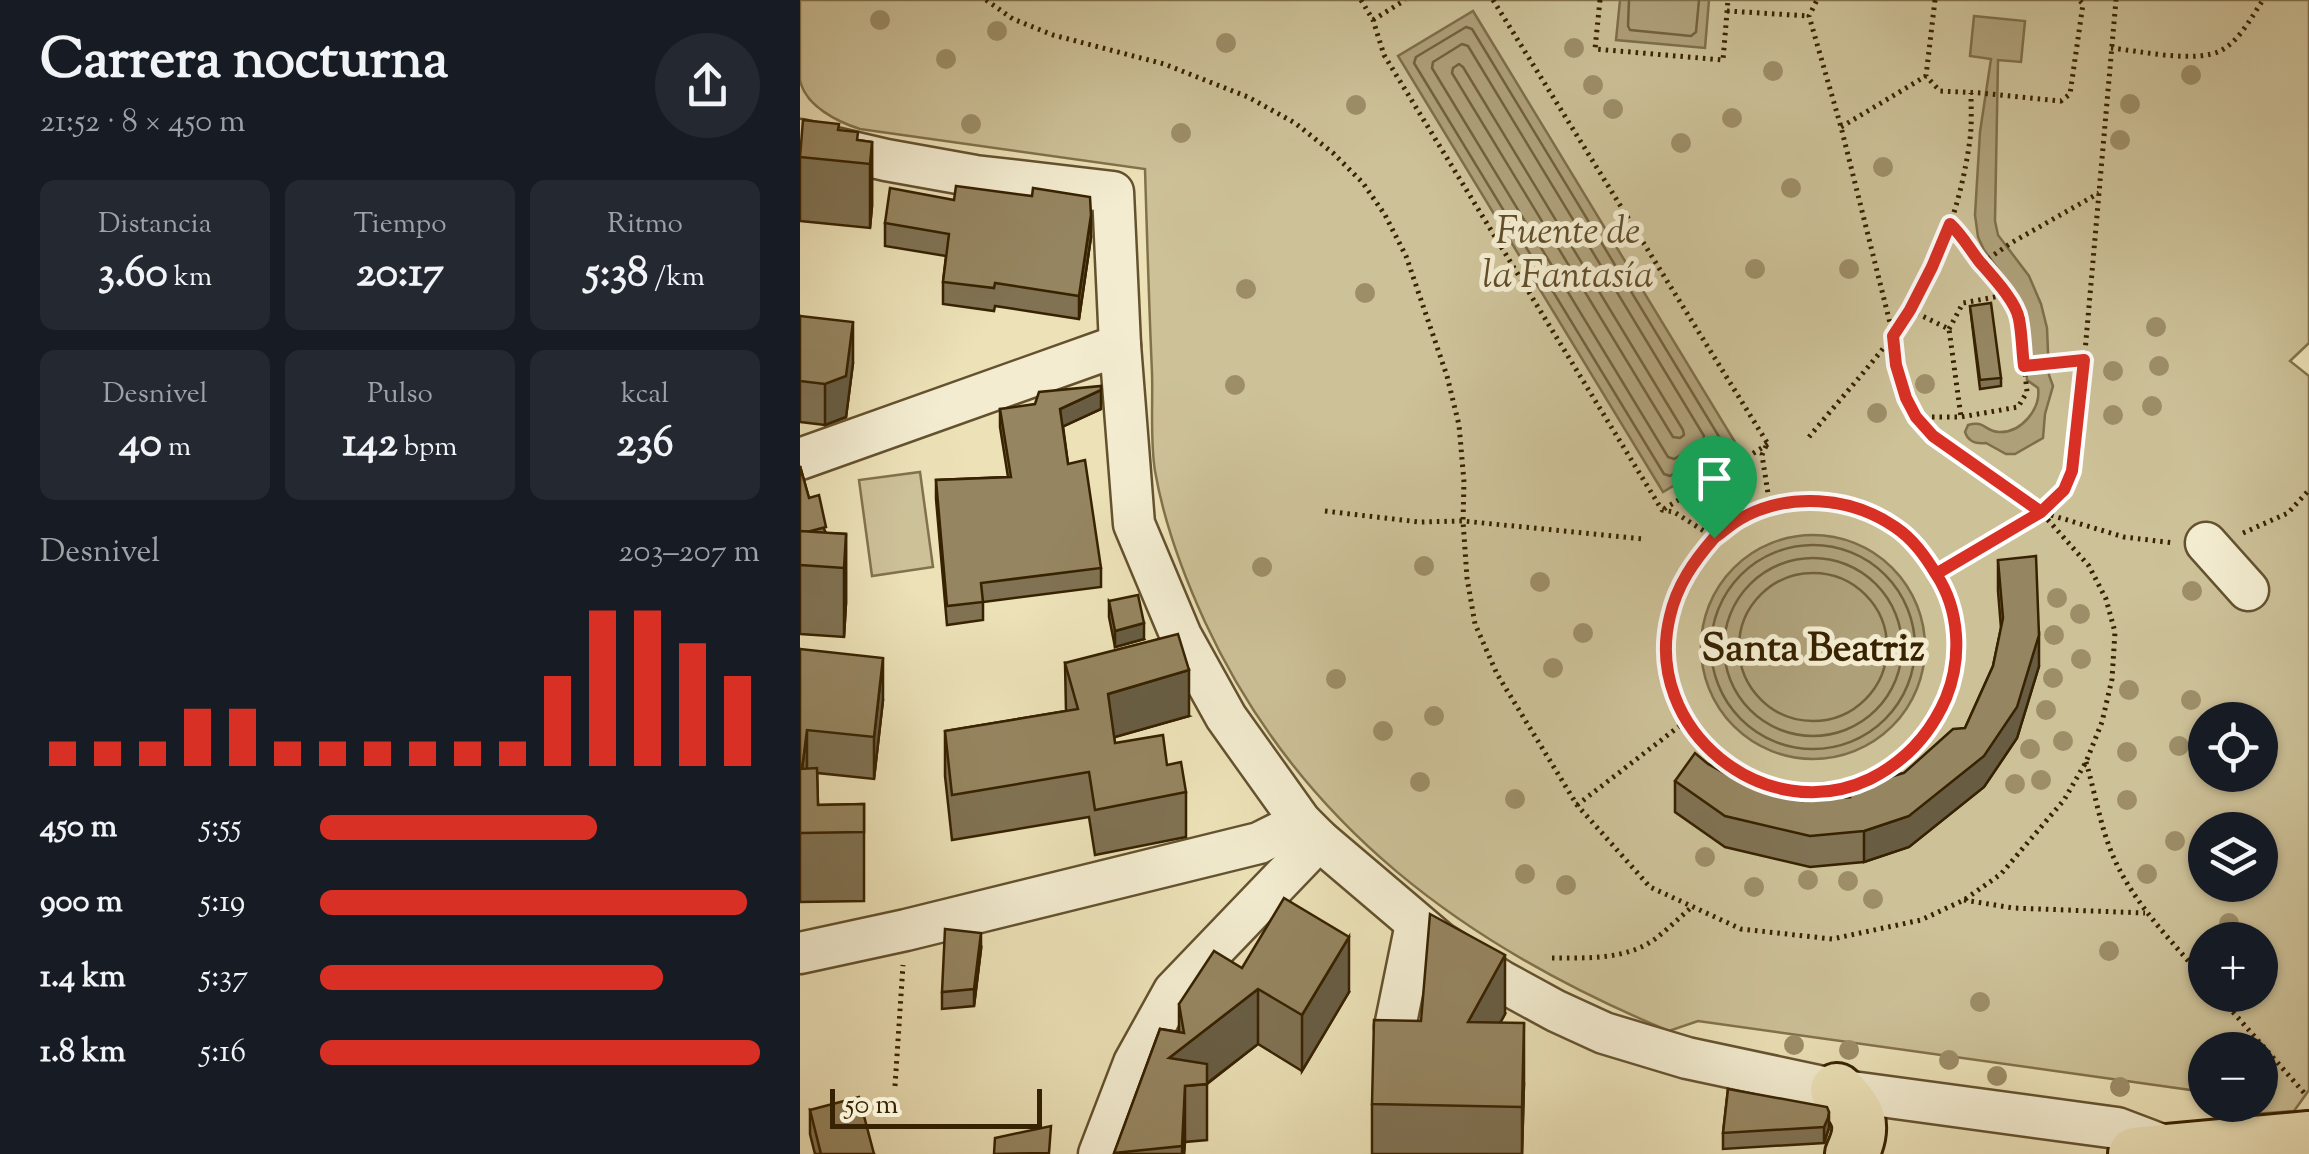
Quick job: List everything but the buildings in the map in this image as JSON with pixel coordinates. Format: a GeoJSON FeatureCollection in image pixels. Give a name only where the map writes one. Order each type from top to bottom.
{"type":"FeatureCollection","features":[{"type":"Feature","properties":{"kind":"main road"},"geometry":{"type":"LineString","coordinates":[[1838,1090],[1858,1116],[1858,1142],[1852,1154]]}},
{"type":"Feature","properties":{"kind":"main road"},"geometry":{"type":"LineString","coordinates":[[2157,1152],[2307,1117]]}},
{"type":"Feature","properties":{"kind":"street"},"geometry":{"type":"LineString","coordinates":[[800,125],[817,143],[886,160],[975,176],[1112,192],[1134,524],[1189,652],[1226,717],[1310,831],[1438,942],[1556,1012],[1604,1033],[1687,1058],[1838,1090],[2117,1128],[2157,1152]]}},
{"type":"Feature","properties":{"kind":"street"},"geometry":{"type":"LineString","coordinates":[[800,459],[1120,345]]}},
{"type":"Feature","properties":{"kind":"street"},"geometry":{"type":"LineString","coordinates":[[2206,542],[2248,590]]}},
{"type":"Feature","properties":{"kind":"street"},"geometry":{"type":"LineString","coordinates":[[1147,663],[1189,652]]}},
{"type":"Feature","properties":{"kind":"street"},"geometry":{"type":"LineString","coordinates":[[800,954],[1310,831]]}},
{"type":"Feature","properties":{"kind":"street"},"geometry":{"type":"LineString","coordinates":[[1099,1154],[1134,1063],[1174,991],[1310,831]]}},
{"type":"Feature","properties":{"kind":"street"},"geometry":{"type":"LineString","coordinates":[[1395,1027],[1416,924]]}},
{"type":"Feature","properties":{"kind":"path"},"geometry":{"type":"LineString","coordinates":[[986,0],[1012,19],[1054,35],[1164,64],[1248,98],[1295,124],[1363,183],[1406,256],[1459,426],[1467,578],[1475,624],[1497,674],[1577,805],[1650,887],[1741,929],[1832,939],[1922,920],[1964,900],[2001,874],[2064,800],[2086,762],[2102,722],[2112,679],[2115,632],[2106,599],[2088,566],[2041,512],[1933,436],[1906,398],[1809,16],[1817,0]]}},
{"type":"Feature","properties":{"kind":"path"},"geometry":{"type":"LineString","coordinates":[[1361,0],[1374,20],[1384,55],[1662,510],[1674,512],[1714,538]]}},
{"type":"Feature","properties":{"kind":"path"},"geometry":{"type":"LineString","coordinates":[[1374,20],[1406,0]]}},
{"type":"Feature","properties":{"kind":"path"},"geometry":{"type":"LineString","coordinates":[[1494,0],[1768,444]]}},
{"type":"Feature","properties":{"kind":"path"},"geometry":{"type":"LineString","coordinates":[[1598,0],[1595,49],[1723,60],[1728,0]]}},
{"type":"Feature","properties":{"kind":"path"},"geometry":{"type":"LineString","coordinates":[[1926,76],[1936,0]]}},
{"type":"Feature","properties":{"kind":"path"},"geometry":{"type":"LineString","coordinates":[[1926,76],[1940,91],[2061,101],[2070,94],[2080,0]]}},
{"type":"Feature","properties":{"kind":"path"},"geometry":{"type":"LineString","coordinates":[[1936,574],[2041,512],[2064,490],[2072,471],[2116,0]]}},
{"type":"Feature","properties":{"kind":"path"},"geometry":{"type":"LineString","coordinates":[[2110,48],[2205,55],[2232,42],[2263,0]]}},
{"type":"Feature","properties":{"kind":"path"},"geometry":{"type":"LineString","coordinates":[[1727,12],[1809,16]]}},
{"type":"Feature","properties":{"kind":"path"},"geometry":{"type":"LineString","coordinates":[[1840,128],[1926,76]]}},
{"type":"Feature","properties":{"kind":"path"},"geometry":{"type":"LineString","coordinates":[[1809,437],[1893,336],[1932,267],[1950,224],[1970,137],[1971,93]]}},
{"type":"Feature","properties":{"kind":"path"},"geometry":{"type":"LineString","coordinates":[[1982,263],[2099,193]]}},
{"type":"Feature","properties":{"kind":"path"},"geometry":{"type":"LineString","coordinates":[[1916,417],[1961,416],[2018,407],[2027,392],[2019,314],[1997,280],[1950,224]]}},
{"type":"Feature","properties":{"kind":"path"},"geometry":{"type":"LineString","coordinates":[[1961,416],[1949,329],[1964,303],[2004,295]]}},
{"type":"Feature","properties":{"kind":"path"},"geometry":{"type":"LineString","coordinates":[[1910,310],[1949,329]]}},
{"type":"Feature","properties":{"kind":"path"},"geometry":{"type":"LineString","coordinates":[[2025,366],[2084,360]]}},
{"type":"Feature","properties":{"kind":"path"},"geometry":{"type":"LineString","coordinates":[[1662,510],[1768,444]]}},
{"type":"Feature","properties":{"kind":"path"},"geometry":{"type":"LineString","coordinates":[[1768,444],[1762,455],[1770,506]]}},
{"type":"Feature","properties":{"kind":"path"},"geometry":{"type":"LineString","coordinates":[[1804,500],[1837,502],[1869,512],[1898,529],[1922,552],[1950,605],[1956,659],[1951,685],[1937,718],[1917,746],[1890,769],[1858,784],[1824,792],[1788,791],[1755,782],[1724,764],[1699,739],[1680,710],[1670,680],[1666,649],[1669,618],[1678,588],[1714,538],[1740,519],[1770,506],[1804,500]]}},
{"type":"Feature","properties":{"kind":"path"},"geometry":{"type":"LineString","coordinates":[[1325,511],[1643,540]]}},
{"type":"Feature","properties":{"kind":"path"},"geometry":{"type":"LineString","coordinates":[[1577,805],[1687,720]]}},
{"type":"Feature","properties":{"kind":"path"},"geometry":{"type":"LineString","coordinates":[[2086,762],[2108,845],[2147,913],[2188,960]]}},
{"type":"Feature","properties":{"kind":"path"},"geometry":{"type":"LineString","coordinates":[[1964,900],[2013,908],[2147,913]]}},
{"type":"Feature","properties":{"kind":"path"},"geometry":{"type":"LineString","coordinates":[[1552,958],[1626,953],[1652,941],[1693,906]]}},
{"type":"Feature","properties":{"kind":"path"},"geometry":{"type":"LineString","coordinates":[[895,1086],[906,930]]}},
{"type":"Feature","properties":{"kind":"path"},"geometry":{"type":"LineString","coordinates":[[2230,1012],[2307,1117]]}},
{"type":"Feature","properties":{"kind":"shaded area"},"geometry":{"type":"Polygon","coordinates":[[[800,0],[2309,0],[2309,343],[2290,361],[2309,376],[2309,1090],[2294,1111],[2278,1112],[2278,1032],[2188,1032],[2188,1090],[1698,1021],[1669,1031],[1524,960],[1458,918],[1396,871],[1340,818],[1289,760],[1244,694],[1189,585],[1164,510],[1153,459],[1145,169],[860,129],[815,105],[800,80],[800,0]]]}},
{"type":"Feature","properties":{"kind":"shaded area"},"geometry":{"type":"Polygon","coordinates":[[[920,472],[933,567],[872,576],[859,480],[920,472]]]}},
{"type":"Feature","properties":{"kind":"water"},"geometry":{"type":"Polygon","coordinates":[[[1620,0],[1709,0],[1705,48],[1616,40],[1620,0]]]}},
{"type":"Feature","properties":{"kind":"water","name":"Fuente de la Fantasía"},"geometry":{"type":"Polygon","coordinates":[[[1473,11],[1738,447],[1663,492],[1398,56],[1473,11]]]}},
{"type":"Feature","properties":{"kind":"water"},"geometry":{"type":"Polygon","coordinates":[[[1974,16],[2025,21],[2021,62],[1998,60],[1995,221],[1998,235],[2029,276],[2041,304],[2053,386],[2043,438],[2015,454],[1973,442],[1965,432],[1968,425],[1974,424],[1999,432],[2015,428],[2028,418],[2038,396],[2038,388],[2027,380],[2023,316],[2012,288],[1978,237],[1975,215],[1980,132],[1991,59],[1970,56],[1974,16]]]}},
{"type":"Feature","properties":{"kind":"water"},"geometry":{"type":"Polygon","coordinates":[[[1813,535],[1856,544],[1892,568],[1916,604],[1925,647],[1916,690],[1892,726],[1856,750],[1813,759],[1770,750],[1734,726],[1710,690],[1701,647],[1710,604],[1734,568],[1770,544],[1813,535]]]}},
{"type":"Feature","properties":{"kind":"district","name":"Santa Beatriz"},"geometry":{"type":"Point","coordinates":[1813,646]}},
{"type":"Feature","properties":{"kind":"route"},"geometry":{"type":"LineString","coordinates":[[1714,538],[1678,588],[1669,618],[1666,649],[1670,680],[1680,710],[1699,739],[1724,764],[1755,782],[1788,791],[1824,792],[1858,784],[1890,769],[1917,746],[1937,718],[1951,685],[1956,632],[1950,605],[1936,574],[2041,512],[1933,436],[1906,398],[1896,365],[1893,336],[1932,267],[1950,224],[1997,280],[2019,314],[2024,366],[2084,360],[2072,471],[2064,490],[2041,512],[1994,538],[1936,574],[1922,552],[1898,529],[1869,512],[1837,502],[1804,500],[1770,506],[1740,519],[1714,538]]}}]}
